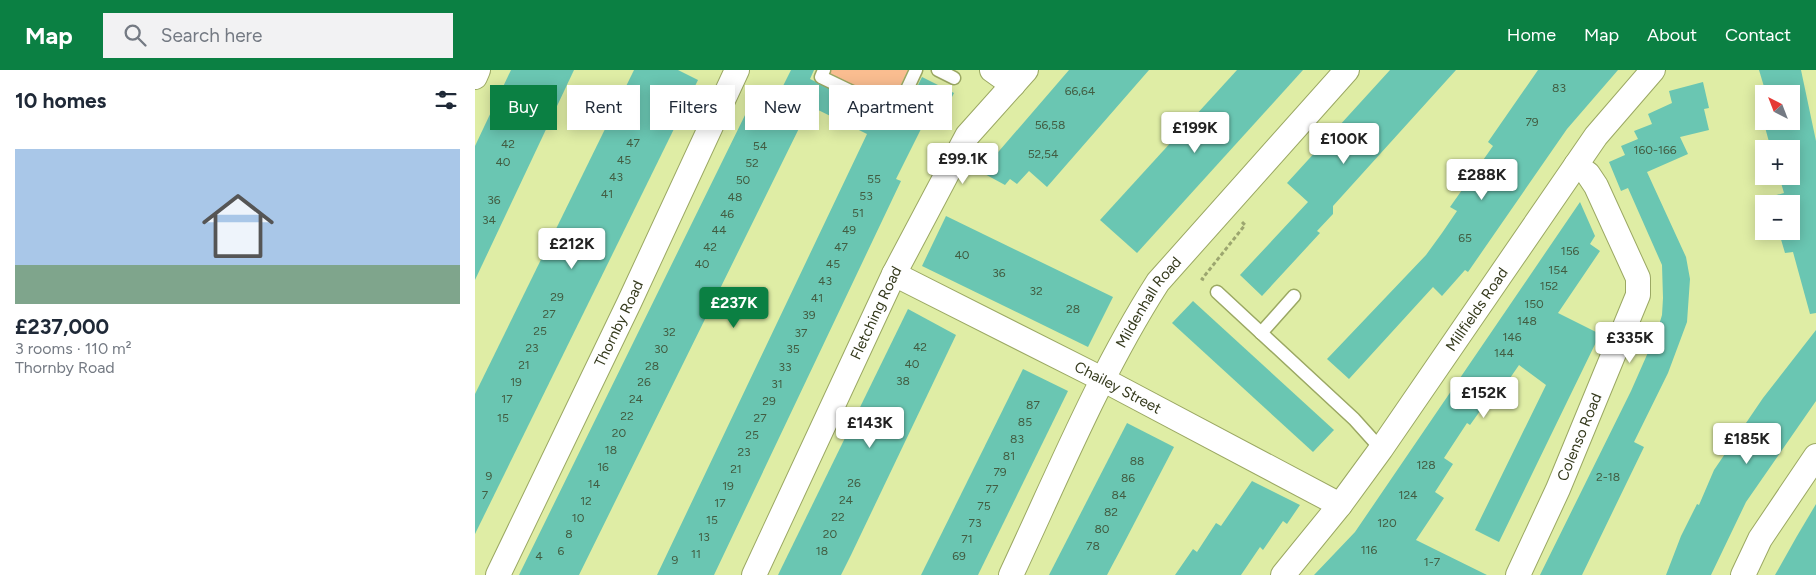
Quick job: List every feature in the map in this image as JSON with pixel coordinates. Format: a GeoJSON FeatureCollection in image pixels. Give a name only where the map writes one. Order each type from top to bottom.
{"type":"FeatureCollection","features":[{"type":"Feature","properties":{"kind":"street"},"geometry":{"type":"LineString","coordinates":[[475,77],[478,70]]}},
{"type":"Feature","properties":{"kind":"street","name":"Thornby Road"},"geometry":{"type":"LineString","coordinates":[[498,575],[629,303],[737,70]]}},
{"type":"Feature","properties":{"kind":"street"},"geometry":{"type":"LineString","coordinates":[[992,70],[1020,77]]}},
{"type":"Feature","properties":{"kind":"street","name":"Mildenhall Road"},"geometry":{"type":"LineString","coordinates":[[1011,575],[1104,380],[1140,310],[1157,282],[1347,70]]}},
{"type":"Feature","properties":{"kind":"street","name":"Millfields Road"},"geometry":{"type":"LineString","coordinates":[[1283,575],[1340,505],[1381,448],[1596,136],[1653,70]]}},
{"type":"Feature","properties":{"kind":"street","name":"Fletching Road"},"geometry":{"type":"LineString","coordinates":[[754,575],[893,274],[967,136],[1020,77]]}},
{"type":"Feature","properties":{"kind":"street","name":"Colenso Road"},"geometry":{"type":"LineString","coordinates":[[1518,575],[1558,489],[1638,294],[1638,278],[1596,186],[1588,174],[1576,164]]}},
{"type":"Feature","properties":{"kind":"street","name":"Chailey Street"},"geometry":{"type":"LineString","coordinates":[[893,274],[1104,380],[1340,505]]}},
{"type":"Feature","properties":{"kind":"street"},"geometry":{"type":"LineString","coordinates":[[1743,575],[1760,539],[1816,456]]}},
{"type":"Feature","properties":{"kind":"lane"},"geometry":{"type":"LineString","coordinates":[[824,70],[821,77],[896,113],[916,70]]}},
{"type":"Feature","properties":{"kind":"lane"},"geometry":{"type":"LineString","coordinates":[[938,70],[954,78]]}},
{"type":"Feature","properties":{"kind":"lane"},"geometry":{"type":"LineString","coordinates":[[1217,292],[1354,419],[1381,448]]}},
{"type":"Feature","properties":{"kind":"lane"},"geometry":{"type":"LineString","coordinates":[[1261,333],[1295,296]]}},
{"type":"Feature","properties":{"kind":"path"},"geometry":{"type":"LineString","coordinates":[[1217,292],[1202,279],[1245,225],[1225,205]]}},
{"type":"Feature","properties":{"kind":"shaded area"},"geometry":{"type":"Polygon","coordinates":[[[831,70],[908,70],[901,85],[850,85],[829,75],[831,70]]]}},
{"type":"Feature","properties":{"kind":"building"},"geometry":{"type":"Polygon","coordinates":[[[511,70],[574,70],[557,106],[557,85],[504,85],[511,70]]]}},
{"type":"Feature","properties":{"kind":"building"},"geometry":{"type":"Polygon","coordinates":[[[634,70],[678,70],[698,80],[696,85],[650,85],[650,130],[673,130],[475,534],[475,394],[605,130],[640,130],[640,85],[627,85],[634,70]]]}},
{"type":"Feature","properties":{"kind":"building"},"geometry":{"type":"Polygon","coordinates":[[[791,70],[814,70],[810,79],[829,88],[829,115],[819,110],[819,85],[784,85],[791,70]]]}},
{"type":"Feature","properties":{"kind":"building"},"geometry":{"type":"Polygon","coordinates":[[[1069,70],[1149,70],[1047,187],[1029,171],[1017,184],[1010,179],[1005,185],[981,172],[1069,70]]]}},
{"type":"Feature","properties":{"kind":"building"},"geometry":{"type":"Polygon","coordinates":[[[1237,70],[1303,70],[1137,253],[1100,220],[1237,70]]]}},
{"type":"Feature","properties":{"kind":"building"},"geometry":{"type":"Polygon","coordinates":[[[1390,70],[1456,70],[1333,206],[1333,214],[1317,231],[1320,233],[1262,296],[1240,275],[1308,202],[1287,183],[1390,70]]]}},
{"type":"Feature","properties":{"kind":"building"},"geometry":{"type":"Polygon","coordinates":[[[1538,70],[1618,70],[1567,129],[1468,272],[1465,270],[1442,296],[1433,287],[1349,379],[1327,359],[1426,255],[1457,211],[1450,207],[1493,146],[1488,142],[1538,70]]]}},
{"type":"Feature","properties":{"kind":"building"},"geometry":{"type":"Polygon","coordinates":[[[1759,70],[1801,70],[1816,141],[1816,313],[1810,314],[1793,252],[1785,253],[1781,240],[1800,240],[1800,195],[1777,195],[1784,193],[1782,185],[1800,185],[1800,140],[1769,140],[1766,130],[1800,130],[1800,85],[1764,85],[1759,70]]]}},
{"type":"Feature","properties":{"kind":"building"},"geometry":{"type":"Polygon","coordinates":[[[922,77],[938,85],[918,85],[922,77]]]}},
{"type":"Feature","properties":{"kind":"building"},"geometry":{"type":"Polygon","coordinates":[[[1703,82],[1709,108],[1704,109],[1709,130],[1680,137],[1688,154],[1647,172],[1686,257],[1690,279],[1687,322],[1668,373],[1634,442],[1644,447],[1582,575],[1540,575],[1631,391],[1657,332],[1662,315],[1662,265],[1628,188],[1621,191],[1609,162],[1625,155],[1621,146],[1638,139],[1634,131],[1652,124],[1648,114],[1672,103],[1669,91],[1703,82]]]}},
{"type":"Feature","properties":{"kind":"building"},"geometry":{"type":"Polygon","coordinates":[[[490,114],[490,130],[546,130],[475,280],[475,146],[490,114]]]}},
{"type":"Feature","properties":{"kind":"building"},"geometry":{"type":"Polygon","coordinates":[[[745,115],[745,130],[798,130],[579,575],[519,575],[745,115]]]}},
{"type":"Feature","properties":{"kind":"building"},"geometry":{"type":"Polygon","coordinates":[[[859,130],[920,130],[896,179],[901,181],[714,575],[657,575],[867,134],[859,130]]]}},
{"type":"Feature","properties":{"kind":"building"},"geometry":{"type":"Polygon","coordinates":[[[1580,202],[1595,236],[1590,244],[1600,251],[1558,313],[1600,334],[1499,542],[1475,530],[1546,385],[1519,365],[1495,400],[1490,397],[1470,425],[1467,423],[1444,458],[1453,464],[1435,492],[1444,498],[1416,540],[1487,575],[1314,575],[1355,532],[1580,202]]]}},
{"type":"Feature","properties":{"kind":"building"},"geometry":{"type":"Polygon","coordinates":[[[946,216],[1113,297],[1088,347],[922,266],[946,216]]]}},
{"type":"Feature","properties":{"kind":"building"},"geometry":{"type":"Polygon","coordinates":[[[1193,301],[1334,430],[1313,452],[1172,323],[1193,301]]]}},
{"type":"Feature","properties":{"kind":"building"},"geometry":{"type":"Polygon","coordinates":[[[908,309],[956,335],[851,555],[841,575],[778,575],[908,309]]]}},
{"type":"Feature","properties":{"kind":"building"},"geometry":{"type":"Polygon","coordinates":[[[1816,330],[1816,401],[1746,502],[1711,575],[1666,575],[1681,536],[1697,504],[1699,505],[1714,470],[1763,398],[1816,330]]]}},
{"type":"Feature","properties":{"kind":"building"},"geometry":{"type":"Polygon","coordinates":[[[1023,369],[1068,391],[978,575],[921,575],[1023,369]]]}},
{"type":"Feature","properties":{"kind":"building"},"geometry":{"type":"Polygon","coordinates":[[[1127,423],[1174,447],[1107,575],[1049,575],[1127,423]]]}},
{"type":"Feature","properties":{"kind":"building"},"geometry":{"type":"Polygon","coordinates":[[[1252,481],[1300,505],[1287,524],[1283,521],[1263,550],[1260,547],[1241,575],[1175,575],[1193,549],[1197,552],[1216,523],[1221,526],[1252,481]]]}},
{"type":"Feature","properties":{"kind":"building"},"geometry":{"type":"Polygon","coordinates":[[[1816,504],[1816,575],[1775,575],[1797,536],[1816,504]]]}}]}
